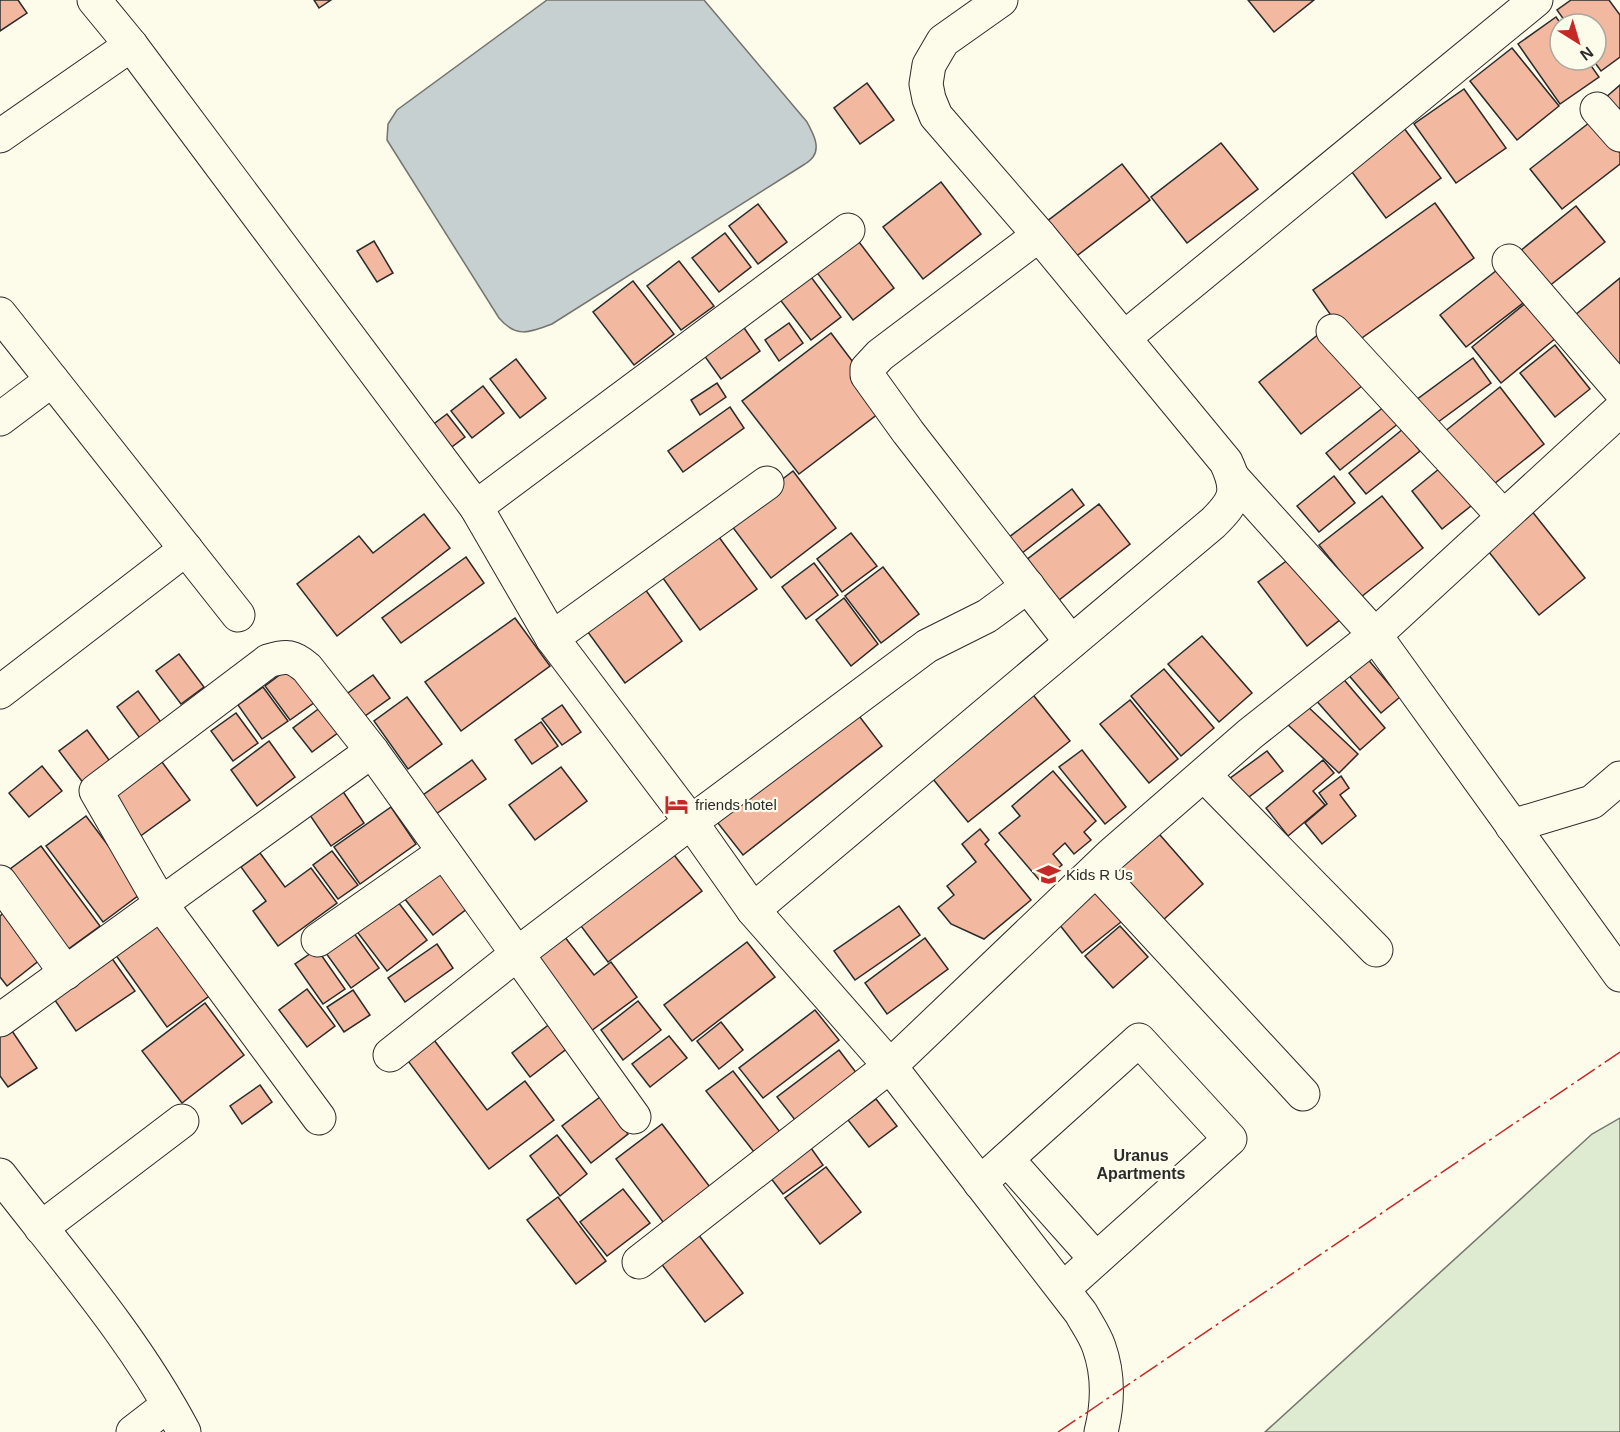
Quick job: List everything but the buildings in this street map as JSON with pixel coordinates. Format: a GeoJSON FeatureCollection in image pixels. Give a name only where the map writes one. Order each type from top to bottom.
{"type":"FeatureCollection","features":[{"type":"Feature","properties":{"kind":"street"},"geometry":{"type":"LineString","coordinates":[[93,0],[130,45],[476,507],[552,638],[691,822],[753,910],[890,1066],[1081,1313],[1099,1345],[1106,1372],[1106,1410],[1101,1432]]}},
{"type":"Feature","properties":{"kind":"street"},"geometry":{"type":"LineString","coordinates":[[1001,0],[943,41],[929,65],[926,84],[928,99],[936,116],[1039,235],[1226,462],[1234,479],[1375,635],[1620,975]]}},
{"type":"Feature","properties":{"kind":"street"},"geometry":{"type":"LineString","coordinates":[[1124,338],[1536,0]]}},
{"type":"Feature","properties":{"kind":"street"},"geometry":{"type":"LineString","coordinates":[[0,136],[130,45]]}},
{"type":"Feature","properties":{"kind":"street"},"geometry":{"type":"LineString","coordinates":[[1598,109],[1620,135]]}},
{"type":"Feature","properties":{"kind":"street"},"geometry":{"type":"LineString","coordinates":[[476,507],[848,230]]}},
{"type":"Feature","properties":{"kind":"street"},"geometry":{"type":"LineString","coordinates":[[1039,235],[880,355],[867,369],[867,375],[908,432],[1071,642]]}},
{"type":"Feature","properties":{"kind":"street"},"geometry":{"type":"LineString","coordinates":[[1509,261],[1620,390]]}},
{"type":"Feature","properties":{"kind":"street"},"geometry":{"type":"LineString","coordinates":[[0,314],[238,615]]}},
{"type":"Feature","properties":{"kind":"street"},"geometry":{"type":"LineString","coordinates":[[1333,331],[1503,516]]}},
{"type":"Feature","properties":{"kind":"street"},"geometry":{"type":"LineString","coordinates":[[0,419],[52,380]]}},
{"type":"Feature","properties":{"kind":"street"},"geometry":{"type":"LineString","coordinates":[[639,1262],[890,1066],[1112,854],[1250,734],[1375,635],[1620,410]]}},
{"type":"Feature","properties":{"kind":"street"},"geometry":{"type":"LineString","coordinates":[[753,910],[1213,523],[1227,508],[1234,494],[1234,479]]}},
{"type":"Feature","properties":{"kind":"street"},"geometry":{"type":"LineString","coordinates":[[552,638],[766,483]]}},
{"type":"Feature","properties":{"kind":"street"},"geometry":{"type":"LineString","coordinates":[[0,692],[186,549]]}},
{"type":"Feature","properties":{"kind":"street"},"geometry":{"type":"LineString","coordinates":[[390,1055],[517,954],[927,646],[987,616],[1028,586]]}},
{"type":"Feature","properties":{"kind":"street"},"geometry":{"type":"LineString","coordinates":[[319,1118],[161,904],[96,791],[268,661],[282,656],[297,659],[307,668],[372,751],[634,1117]]}},
{"type":"Feature","properties":{"kind":"street"},"geometry":{"type":"LineString","coordinates":[[0,1020],[372,751]]}},
{"type":"Feature","properties":{"kind":"street"},"geometry":{"type":"LineString","coordinates":[[1204,775],[1376,950]]}},
{"type":"Feature","properties":{"kind":"street"},"geometry":{"type":"LineString","coordinates":[[1512,826],[1592,801],[1620,778]]}},
{"type":"Feature","properties":{"kind":"street"},"geometry":{"type":"LineString","coordinates":[[318,940],[444,852]]}},
{"type":"Feature","properties":{"kind":"street"},"geometry":{"type":"LineString","coordinates":[[1096,870],[1303,1094]]}},
{"type":"Feature","properties":{"kind":"street"},"geometry":{"type":"LineString","coordinates":[[0,882],[66,973]]}},
{"type":"Feature","properties":{"kind":"street"},"geometry":{"type":"LineString","coordinates":[[980,1183],[1139,1040],[1230,1139],[1063,1289]]}},
{"type":"Feature","properties":{"kind":"street"},"geometry":{"type":"LineString","coordinates":[[41,1228],[182,1121]]}},
{"type":"Feature","properties":{"kind":"street"},"geometry":{"type":"LineString","coordinates":[[1007,1159],[1096,1259]]}},
{"type":"Feature","properties":{"kind":"street"},"geometry":{"type":"LineString","coordinates":[[5,1190],[41,1228],[144,1366],[176,1419],[133,1432]]}},
{"type":"Feature","properties":{"kind":"green space"},"geometry":{"type":"Polygon","coordinates":[[[1620,1118],[1620,1432],[1265,1432],[1592,1134],[1620,1118]]]}},
{"type":"Feature","properties":{"kind":"shaded area"},"geometry":{"type":"Polygon","coordinates":[[[547,0],[704,0],[807,122],[815,139],[816,148],[813,157],[805,164],[552,324],[523,332],[511,329],[499,318],[387,140],[388,124],[397,110],[547,0]]]}},
{"type":"Feature","properties":{"kind":"power"},"geometry":{"type":"LineString","coordinates":[[1058,1432],[1620,1052]]}},
{"type":"Feature","properties":{"kind":"place","name":"friends hotel"},"geometry":{"type":"Point","coordinates":[677,805]}},
{"type":"Feature","properties":{"kind":"place","name":"Kids R Us"},"geometry":{"type":"Point","coordinates":[1048,875]}},
{"type":"Feature","properties":{"kind":"district","name":"Uranus Apartments"},"geometry":{"type":"Point","coordinates":[1141,1164]}}]}
